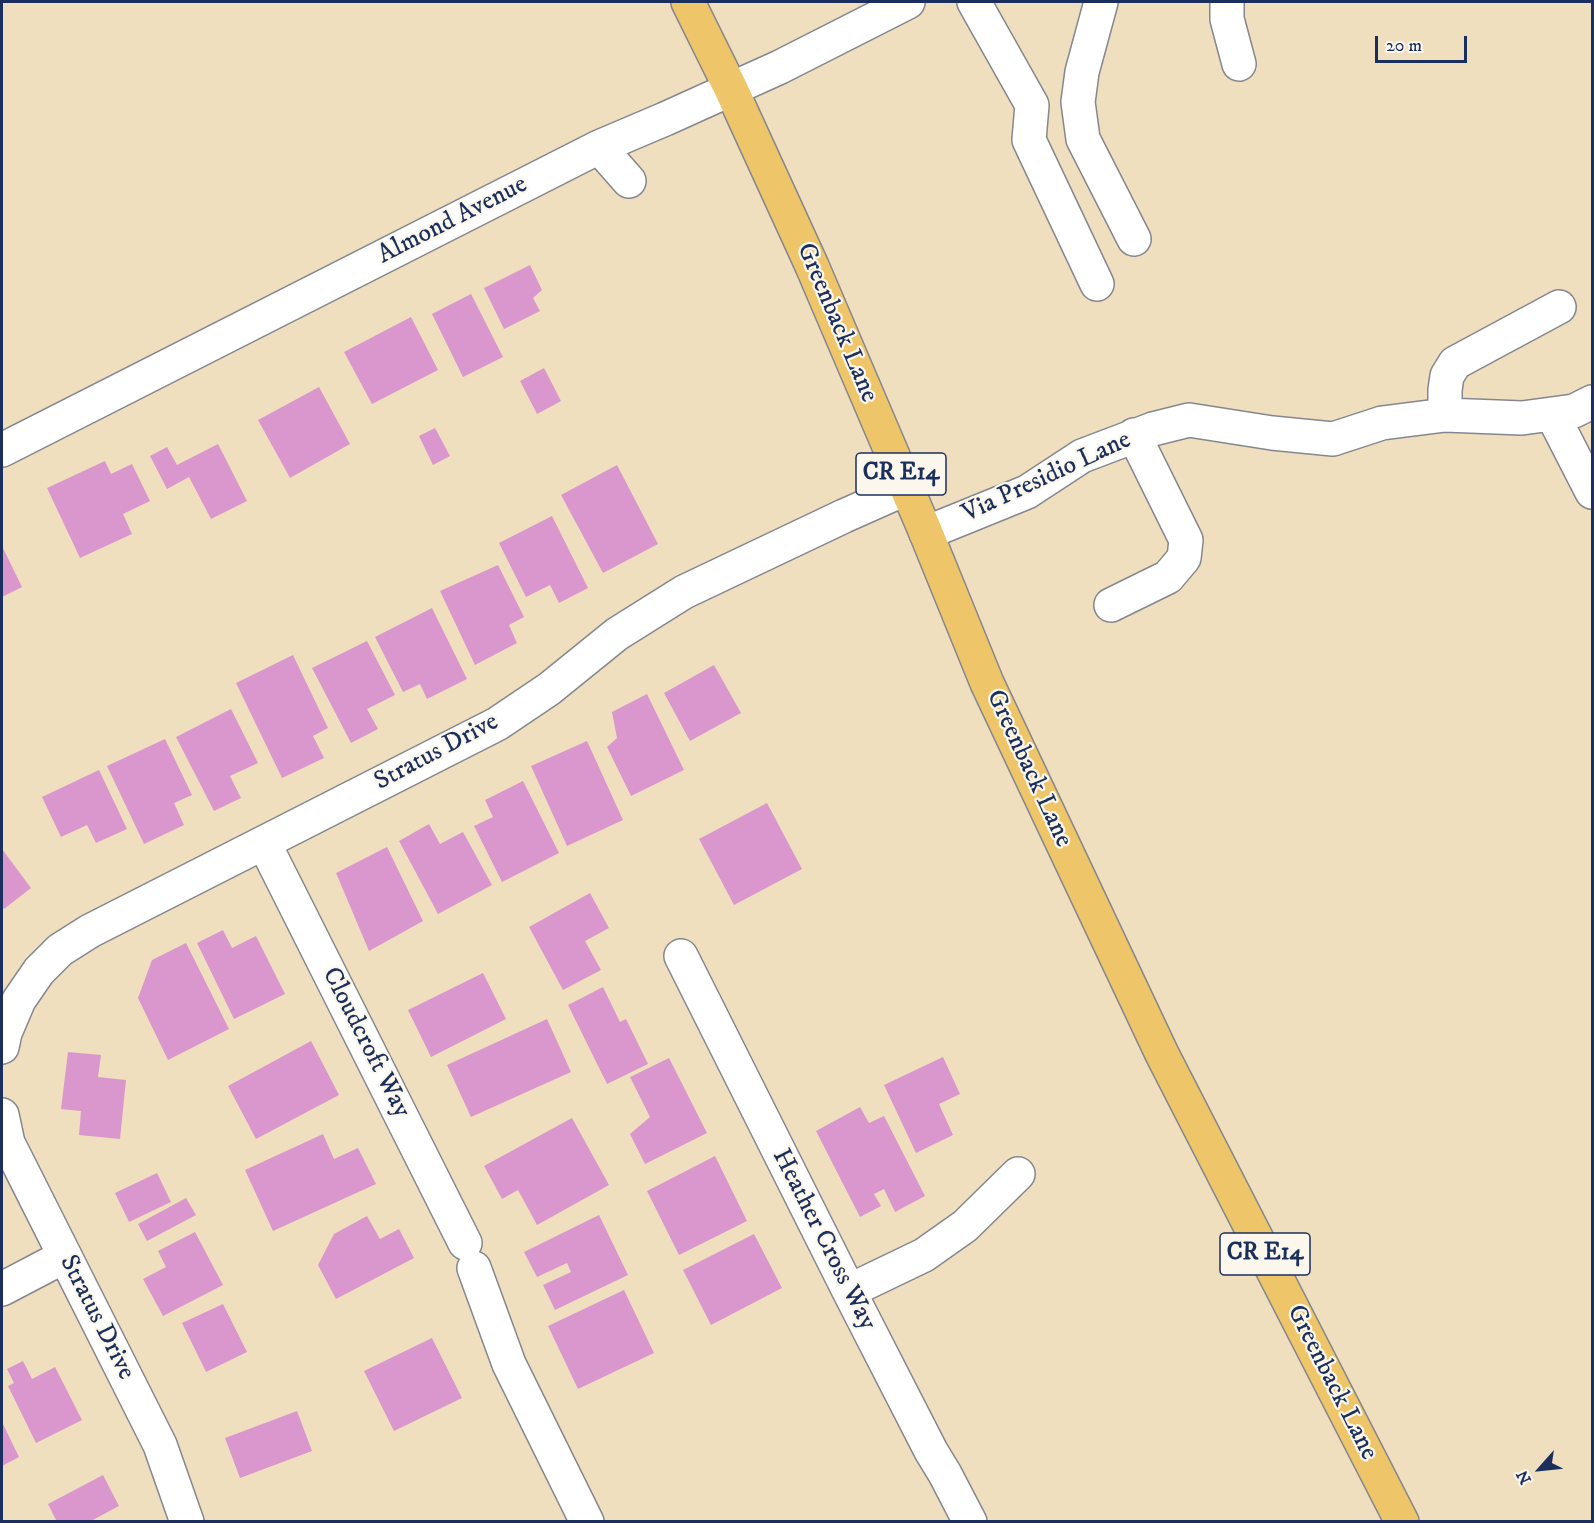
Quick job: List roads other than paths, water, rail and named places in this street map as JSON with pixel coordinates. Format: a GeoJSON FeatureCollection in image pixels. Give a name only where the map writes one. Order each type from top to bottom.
{"type":"FeatureCollection","features":[{"type":"Feature","properties":{"kind":"main road","name":"Greenback Lane"},"geometry":{"type":"LineString","coordinates":[[688,2],[731,89],[807,256],[926,533],[987,683],[1162,1054],[1402,1521]]}},
{"type":"Feature","properties":{"kind":"street","name":"Almond Avenue"},"geometry":{"type":"LineString","coordinates":[[2,450],[599,147],[780,67],[909,2]]}},
{"type":"Feature","properties":{"kind":"street"},"geometry":{"type":"LineString","coordinates":[[974,2],[1032,105],[1029,140],[1097,284]]}},
{"type":"Feature","properties":{"kind":"street"},"geometry":{"type":"LineString","coordinates":[[1101,2],[1082,72],[1079,111],[1083,139],[1134,239]]}},
{"type":"Feature","properties":{"kind":"street"},"geometry":{"type":"LineString","coordinates":[[1227,2],[1227,19],[1239,64]]}},
{"type":"Feature","properties":{"kind":"street"},"geometry":{"type":"LineString","coordinates":[[599,147],[629,182]]}},
{"type":"Feature","properties":{"kind":"street"},"geometry":{"type":"LineString","coordinates":[[1445,415],[1447,376],[1455,363],[1560,307]]}},
{"type":"Feature","properties":{"kind":"street","name":"Via Presidio Lane"},"geometry":{"type":"LineString","coordinates":[[926,533],[1027,492],[1082,456],[1134,435],[1189,420],[1272,433],[1333,439],[1382,423],[1445,415],[1522,418],[1574,411],[1593,402]]}},
{"type":"Feature","properties":{"kind":"street"},"geometry":{"type":"LineString","coordinates":[[1552,414],[1593,492]]}},
{"type":"Feature","properties":{"kind":"street"},"geometry":{"type":"LineString","coordinates":[[1111,604],[1168,577],[1184,558],[1186,540],[1134,435]]}},
{"type":"Feature","properties":{"kind":"street","name":"Stratus Drive"},"geometry":{"type":"LineString","coordinates":[[2,1047],[5,1033],[19,1000],[39,971],[60,950],[90,931],[497,724],[549,689],[617,634],[684,592],[907,488]]}},
{"type":"Feature","properties":{"kind":"street","name":"Cloudcroft Way"},"geometry":{"type":"LineString","coordinates":[[264,843],[470,1256],[509,1364],[587,1521]]}},
{"type":"Feature","properties":{"kind":"street","name":"Heather Cross Way"},"geometry":{"type":"LineString","coordinates":[[681,956],[849,1291],[931,1451],[970,1521]]}},
{"type":"Feature","properties":{"kind":"street","name":"Stratus Drive"},"geometry":{"type":"LineString","coordinates":[[2,1115],[8,1143],[160,1444],[187,1521]]}},
{"type":"Feature","properties":{"kind":"street"},"geometry":{"type":"LineString","coordinates":[[849,1291],[933,1249],[965,1226],[1018,1174]]}},
{"type":"Feature","properties":{"kind":"street"},"geometry":{"type":"LineString","coordinates":[[2,1289],[65,1256]]}}]}
